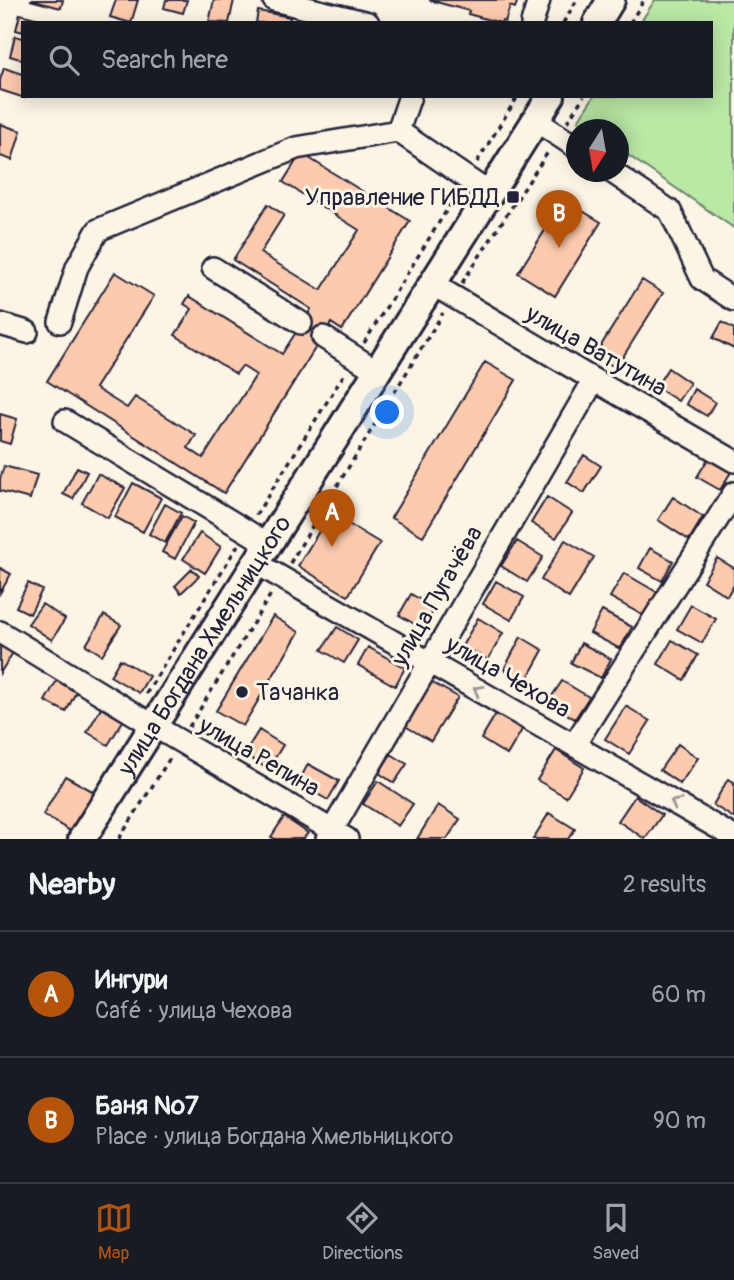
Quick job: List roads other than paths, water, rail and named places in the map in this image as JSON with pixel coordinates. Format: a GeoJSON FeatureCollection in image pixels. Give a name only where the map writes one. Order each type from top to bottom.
{"type":"FeatureCollection","features":[{"type":"Feature","properties":{"kind":"main road"},"geometry":{"type":"LineString","coordinates":[[598,21],[611,0]]}},
{"type":"Feature","properties":{"kind":"main road","name":"улица Богдана Хмельницкого"},"geometry":{"type":"LineString","coordinates":[[82,839],[144,719],[257,546],[377,371],[442,291],[490,194],[550,98]]}},
{"type":"Feature","properties":{"kind":"street"},"geometry":{"type":"LineString","coordinates":[[274,0],[348,9],[365,21]]}},
{"type":"Feature","properties":{"kind":"street"},"geometry":{"type":"LineString","coordinates":[[533,21],[538,0]]}},
{"type":"Feature","properties":{"kind":"street"},"geometry":{"type":"LineString","coordinates":[[398,131],[409,98]]}},
{"type":"Feature","properties":{"kind":"street"},"geometry":{"type":"LineString","coordinates":[[536,120],[566,140]]}},
{"type":"Feature","properties":{"kind":"street"},"geometry":{"type":"LineString","coordinates":[[60,322],[77,267],[98,230],[296,148],[398,131],[490,194]]}},
{"type":"Feature","properties":{"kind":"street"},"geometry":{"type":"LineString","coordinates":[[627,182],[670,211],[702,279],[734,300]]}},
{"type":"Feature","properties":{"kind":"street"},"geometry":{"type":"LineString","coordinates":[[214,268],[302,323]]}},
{"type":"Feature","properties":{"kind":"street","name":"улица Ватутина"},"geometry":{"type":"LineString","coordinates":[[442,291],[734,461]]}},
{"type":"Feature","properties":{"kind":"street"},"geometry":{"type":"LineString","coordinates":[[0,324],[26,332]]}},
{"type":"Feature","properties":{"kind":"street"},"geometry":{"type":"LineString","coordinates":[[323,337],[377,371]]}},
{"type":"Feature","properties":{"kind":"street","name":"улица Пугачёва"},"geometry":{"type":"LineString","coordinates":[[336,836],[429,662],[594,380]]}},
{"type":"Feature","properties":{"kind":"street","name":"улица Чехова"},"geometry":{"type":"LineString","coordinates":[[65,421],[257,546],[282,577],[734,837]]}},
{"type":"Feature","properties":{"kind":"street"},"geometry":{"type":"LineString","coordinates":[[574,745],[734,493]]}},
{"type":"Feature","properties":{"kind":"street","name":"улица Репина"},"geometry":{"type":"LineString","coordinates":[[0,632],[336,836]]}},
{"type":"Feature","properties":{"kind":"place","name":"Управление ГИБДД"},"geometry":{"type":"Point","coordinates":[513,197]}},
{"type":"Feature","properties":{"kind":"place","name":"Баня №7"},"geometry":{"type":"Point","coordinates":[559,248]}},
{"type":"Feature","properties":{"kind":"place","name":"Ингури"},"geometry":{"type":"Point","coordinates":[332,547]}},
{"type":"Feature","properties":{"kind":"place","name":"Тачанка"},"geometry":{"type":"Point","coordinates":[242,692]}}]}
